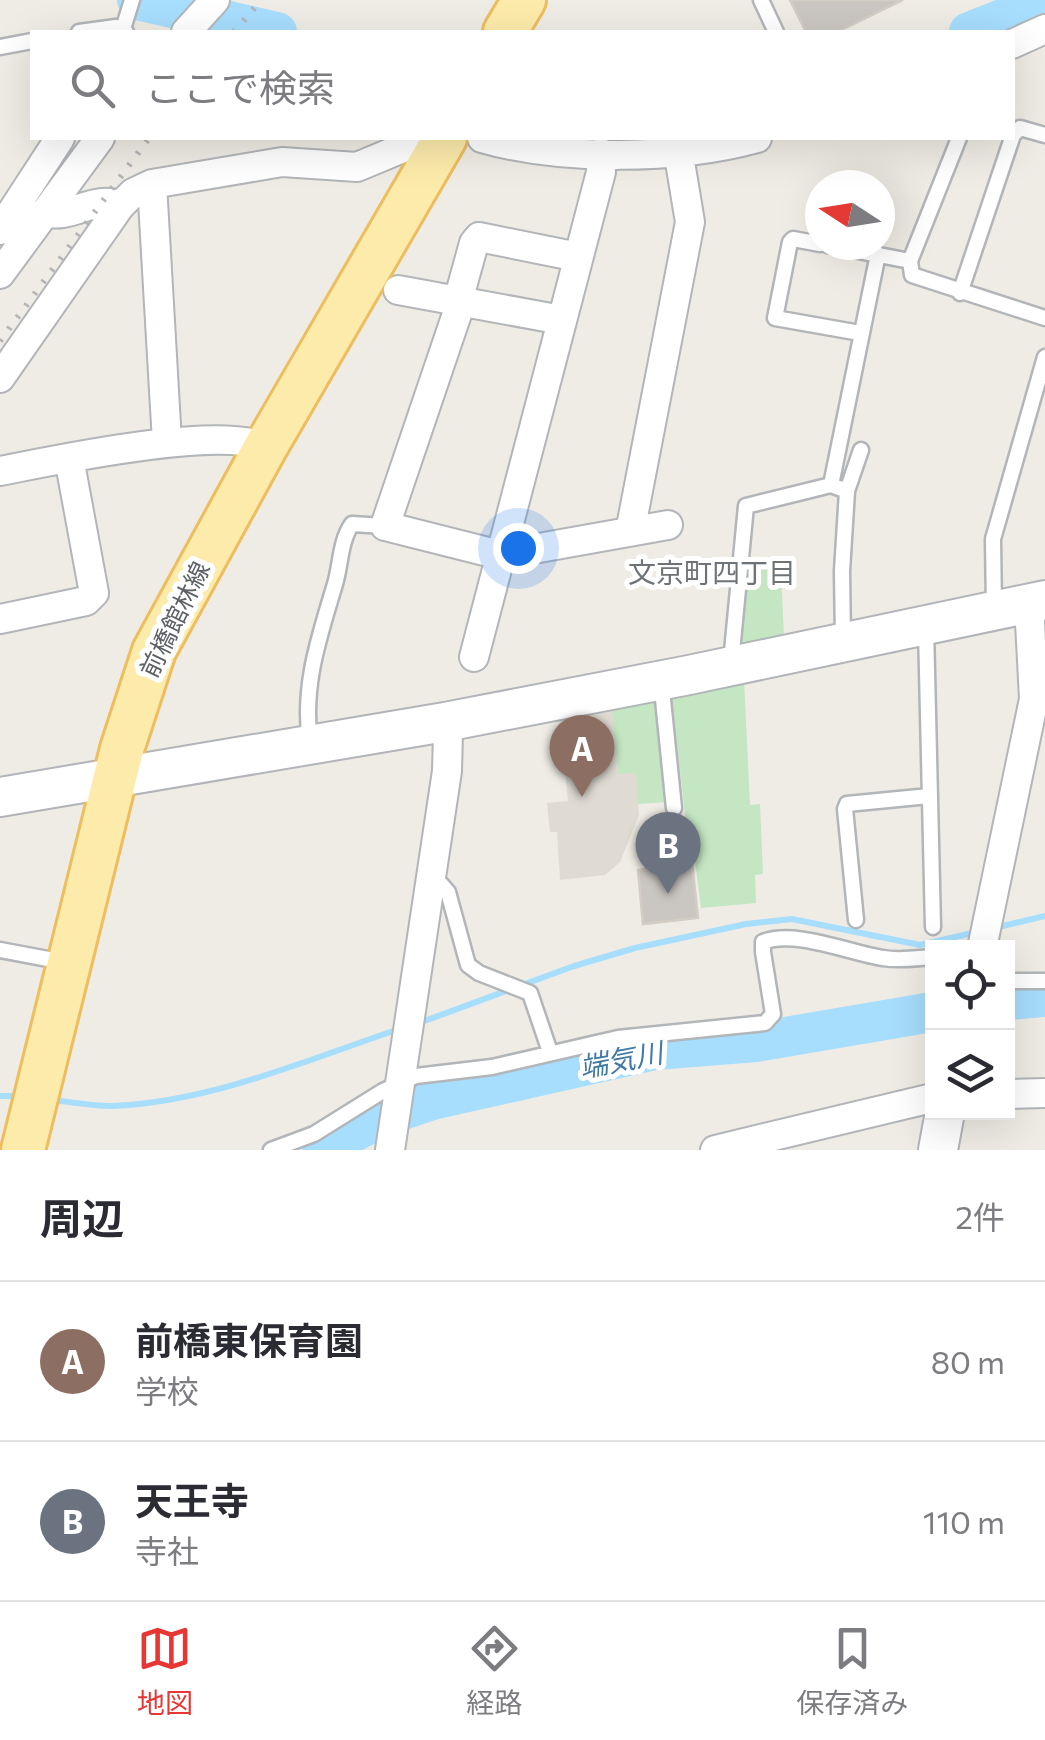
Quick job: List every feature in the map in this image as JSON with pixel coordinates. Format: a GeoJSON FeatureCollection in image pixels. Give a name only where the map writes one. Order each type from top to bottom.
{"type":"FeatureCollection","features":[{"type":"Feature","properties":{"kind":"main road"},"geometry":{"type":"LineString","coordinates":[[506,30],[524,0]]}},
{"type":"Feature","properties":{"kind":"main road","name":"前橋館林線"},"geometry":{"type":"LineString","coordinates":[[22,1150],[122,749],[154,651],[265,448],[443,142]]}},
{"type":"Feature","properties":{"kind":"street"},"geometry":{"type":"LineString","coordinates":[[167,30],[192,0]]}},
{"type":"Feature","properties":{"kind":"street"},"geometry":{"type":"LineString","coordinates":[[188,30],[215,0]]}},
{"type":"Feature","properties":{"kind":"street"},"geometry":{"type":"LineString","coordinates":[[1015,43],[1045,29]]}},
{"type":"Feature","properties":{"kind":"street"},"geometry":{"type":"LineString","coordinates":[[0,274],[59,140]]}},
{"type":"Feature","properties":{"kind":"street"},"geometry":{"type":"LineString","coordinates":[[18,226],[98,140]]}},
{"type":"Feature","properties":{"kind":"street"},"geometry":{"type":"LineString","coordinates":[[490,140],[534,151],[602,153],[678,150],[744,140]]}},
{"type":"Feature","properties":{"kind":"street"},"geometry":{"type":"LineString","coordinates":[[0,378],[133,193],[152,184],[292,161],[357,167],[418,142],[443,142]]}},
{"type":"Feature","properties":{"kind":"street"},"geometry":{"type":"LineString","coordinates":[[630,532],[690,222],[678,150]]}},
{"type":"Feature","properties":{"kind":"street"},"geometry":{"type":"LineString","coordinates":[[474,657],[602,153]]}},
{"type":"Feature","properties":{"kind":"street"},"geometry":{"type":"LineString","coordinates":[[152,184],[167,442]]}},
{"type":"Feature","properties":{"kind":"street"},"geometry":{"type":"LineString","coordinates":[[18,226],[108,201],[120,206]]}},
{"type":"Feature","properties":{"kind":"street"},"geometry":{"type":"LineString","coordinates":[[578,256],[479,238],[474,243],[459,301],[385,526],[500,555],[668,525]]}},
{"type":"Feature","properties":{"kind":"street"},"geometry":{"type":"LineString","coordinates":[[398,290],[562,320]]}},
{"type":"Feature","properties":{"kind":"street"},"geometry":{"type":"LineString","coordinates":[[0,471],[167,442],[251,442],[265,448]]}},
{"type":"Feature","properties":{"kind":"street"},"geometry":{"type":"LineString","coordinates":[[0,619],[86,601],[94,593],[69,458]]}},
{"type":"Feature","properties":{"kind":"street"},"geometry":{"type":"LineString","coordinates":[[0,793],[445,722],[1023,604],[1034,699],[1035,749],[984,940]]}},
{"type":"Feature","properties":{"kind":"street"},"geometry":{"type":"LineString","coordinates":[[390,1150],[447,770],[445,722]]}},
{"type":"Feature","properties":{"kind":"street"},"geometry":{"type":"LineString","coordinates":[[1015,1094],[1045,1093]]}},
{"type":"Feature","properties":{"kind":"street"},"geometry":{"type":"LineString","coordinates":[[715,1150],[753,1146],[925,1100]]}},
{"type":"Feature","properties":{"kind":"street"},"geometry":{"type":"LineString","coordinates":[[938,1150],[944,1120]]}},
{"type":"Feature","properties":{"kind":"lane"},"geometry":{"type":"LineString","coordinates":[[93,30],[125,28],[132,0]]}},
{"type":"Feature","properties":{"kind":"lane"},"geometry":{"type":"LineString","coordinates":[[760,0],[775,30]]}},
{"type":"Feature","properties":{"kind":"lane"},"geometry":{"type":"LineString","coordinates":[[0,46],[30,41]]}},
{"type":"Feature","properties":{"kind":"lane"},"geometry":{"type":"LineString","coordinates":[[1015,134],[1020,128],[1045,135]]}},
{"type":"Feature","properties":{"kind":"lane"},"geometry":{"type":"LineString","coordinates":[[958,140],[910,261],[912,275],[1045,318]]}},
{"type":"Feature","properties":{"kind":"lane"},"geometry":{"type":"LineString","coordinates":[[960,293],[1011,140]]}},
{"type":"Feature","properties":{"kind":"lane"},"geometry":{"type":"LineString","coordinates":[[805,241],[790,242],[775,318],[860,333]]}},
{"type":"Feature","properties":{"kind":"lane"},"geometry":{"type":"LineString","coordinates":[[895,258],[910,261]]}},
{"type":"Feature","properties":{"kind":"lane"},"geometry":{"type":"LineString","coordinates":[[831,485],[877,260]]}},
{"type":"Feature","properties":{"kind":"lane"},"geometry":{"type":"LineString","coordinates":[[1023,604],[993,540],[1045,357]]}},
{"type":"Feature","properties":{"kind":"lane"},"geometry":{"type":"LineString","coordinates":[[843,641],[847,491],[861,450]]}},
{"type":"Feature","properties":{"kind":"lane"},"geometry":{"type":"LineString","coordinates":[[730,666],[746,506],[831,485],[847,491]]}},
{"type":"Feature","properties":{"kind":"lane"},"geometry":{"type":"LineString","coordinates":[[310,746],[311,664],[336,582],[346,532],[352,524],[385,526]]}},
{"type":"Feature","properties":{"kind":"lane"},"geometry":{"type":"LineString","coordinates":[[925,623],[933,927]]}},
{"type":"Feature","properties":{"kind":"lane"},"geometry":{"type":"LineString","coordinates":[[661,680],[674,808]]}},
{"type":"Feature","properties":{"kind":"lane"},"geometry":{"type":"LineString","coordinates":[[856,920],[847,804],[930,796]]}},
{"type":"Feature","properties":{"kind":"lane"},"geometry":{"type":"LineString","coordinates":[[429,882],[441,884],[448,892],[468,965],[478,973],[530,993],[550,1052]]}},
{"type":"Feature","properties":{"kind":"lane"},"geometry":{"type":"LineString","coordinates":[[271,1150],[314,1134],[401,1081],[416,1076],[492,1067],[618,1038],[765,1024],[773,1014],[763,952],[767,939],[792,939],[894,960],[925,958]]}},
{"type":"Feature","properties":{"kind":"lane"},"geometry":{"type":"LineString","coordinates":[[0,950],[69,964]]}},
{"type":"Feature","properties":{"kind":"lane"},"geometry":{"type":"LineString","coordinates":[[1015,981],[1045,982]]}},
{"type":"Feature","properties":{"kind":"shaded area"},"geometry":{"type":"Polygon","coordinates":[[[611,703],[618,773],[636,772],[639,815],[620,862],[605,875],[560,880],[557,832],[550,832],[547,803],[568,801],[559,711],[611,703]]]}},
{"type":"Feature","properties":{"kind":"green space"},"geometry":{"type":"Polygon","coordinates":[[[746,563],[781,569],[784,638],[742,647],[746,563]]]}},
{"type":"Feature","properties":{"kind":"green space"},"geometry":{"type":"Polygon","coordinates":[[[744,679],[750,805],[760,804],[763,874],[755,875],[756,903],[701,908],[695,860],[690,858],[671,691],[744,679]]]}},
{"type":"Feature","properties":{"kind":"green space"},"geometry":{"type":"Polygon","coordinates":[[[659,694],[669,802],[638,804],[636,773],[618,774],[611,703],[659,694]]]}},
{"type":"Feature","properties":{"kind":"building"},"geometry":{"type":"Polygon","coordinates":[[[790,0],[903,0],[841,30],[805,30],[790,0]]]}},
{"type":"Feature","properties":{"kind":"building"},"geometry":{"type":"Polygon","coordinates":[[[676,855],[677,865],[692,863],[698,918],[643,924],[638,870],[651,868],[650,858],[676,855]]]}},
{"type":"Feature","properties":{"kind":"waterway"},"geometry":{"type":"LineString","coordinates":[[137,0],[268,30]]}},
{"type":"Feature","properties":{"kind":"waterway"},"geometry":{"type":"LineString","coordinates":[[974,30],[1045,2]]}},
{"type":"Feature","properties":{"kind":"waterway"},"geometry":{"type":"LineString","coordinates":[[994,928],[1045,916]]}},
{"type":"Feature","properties":{"kind":"waterway"},"geometry":{"type":"LineString","coordinates":[[419,1023],[574,966],[635,948],[746,924],[792,919],[920,945],[977,932]]}},
{"type":"Feature","properties":{"kind":"waterway","name":"端気川"},"geometry":{"type":"LineString","coordinates":[[1015,999],[1045,997]]}},
{"type":"Feature","properties":{"kind":"waterway","name":"端気川"},"geometry":{"type":"LineString","coordinates":[[322,1150],[379,1118],[432,1100],[655,1050],[756,1042],[925,1013]]}},
{"type":"Feature","properties":{"kind":"waterway"},"geometry":{"type":"LineString","coordinates":[[51,1100],[112,1106],[186,1096],[260,1077],[402,1028]]}},
{"type":"Feature","properties":{"kind":"waterway"},"geometry":{"type":"LineString","coordinates":[[0,1096],[19,1096]]}},
{"type":"Feature","properties":{"kind":"railway"},"geometry":{"type":"LineString","coordinates":[[236,30],[261,0]]}},
{"type":"Feature","properties":{"kind":"railway"},"geometry":{"type":"LineString","coordinates":[[0,341],[148,140]]}},
{"type":"Feature","properties":{"kind":"place","name":"前橋東保育園"},"geometry":{"type":"Point","coordinates":[582,797]}},
{"type":"Feature","properties":{"kind":"place","name":"天王寺"},"geometry":{"type":"Point","coordinates":[668,894]}},
{"type":"Feature","properties":{"kind":"district","name":"文京町四丁目"},"geometry":{"type":"Point","coordinates":[712,572]}}]}
